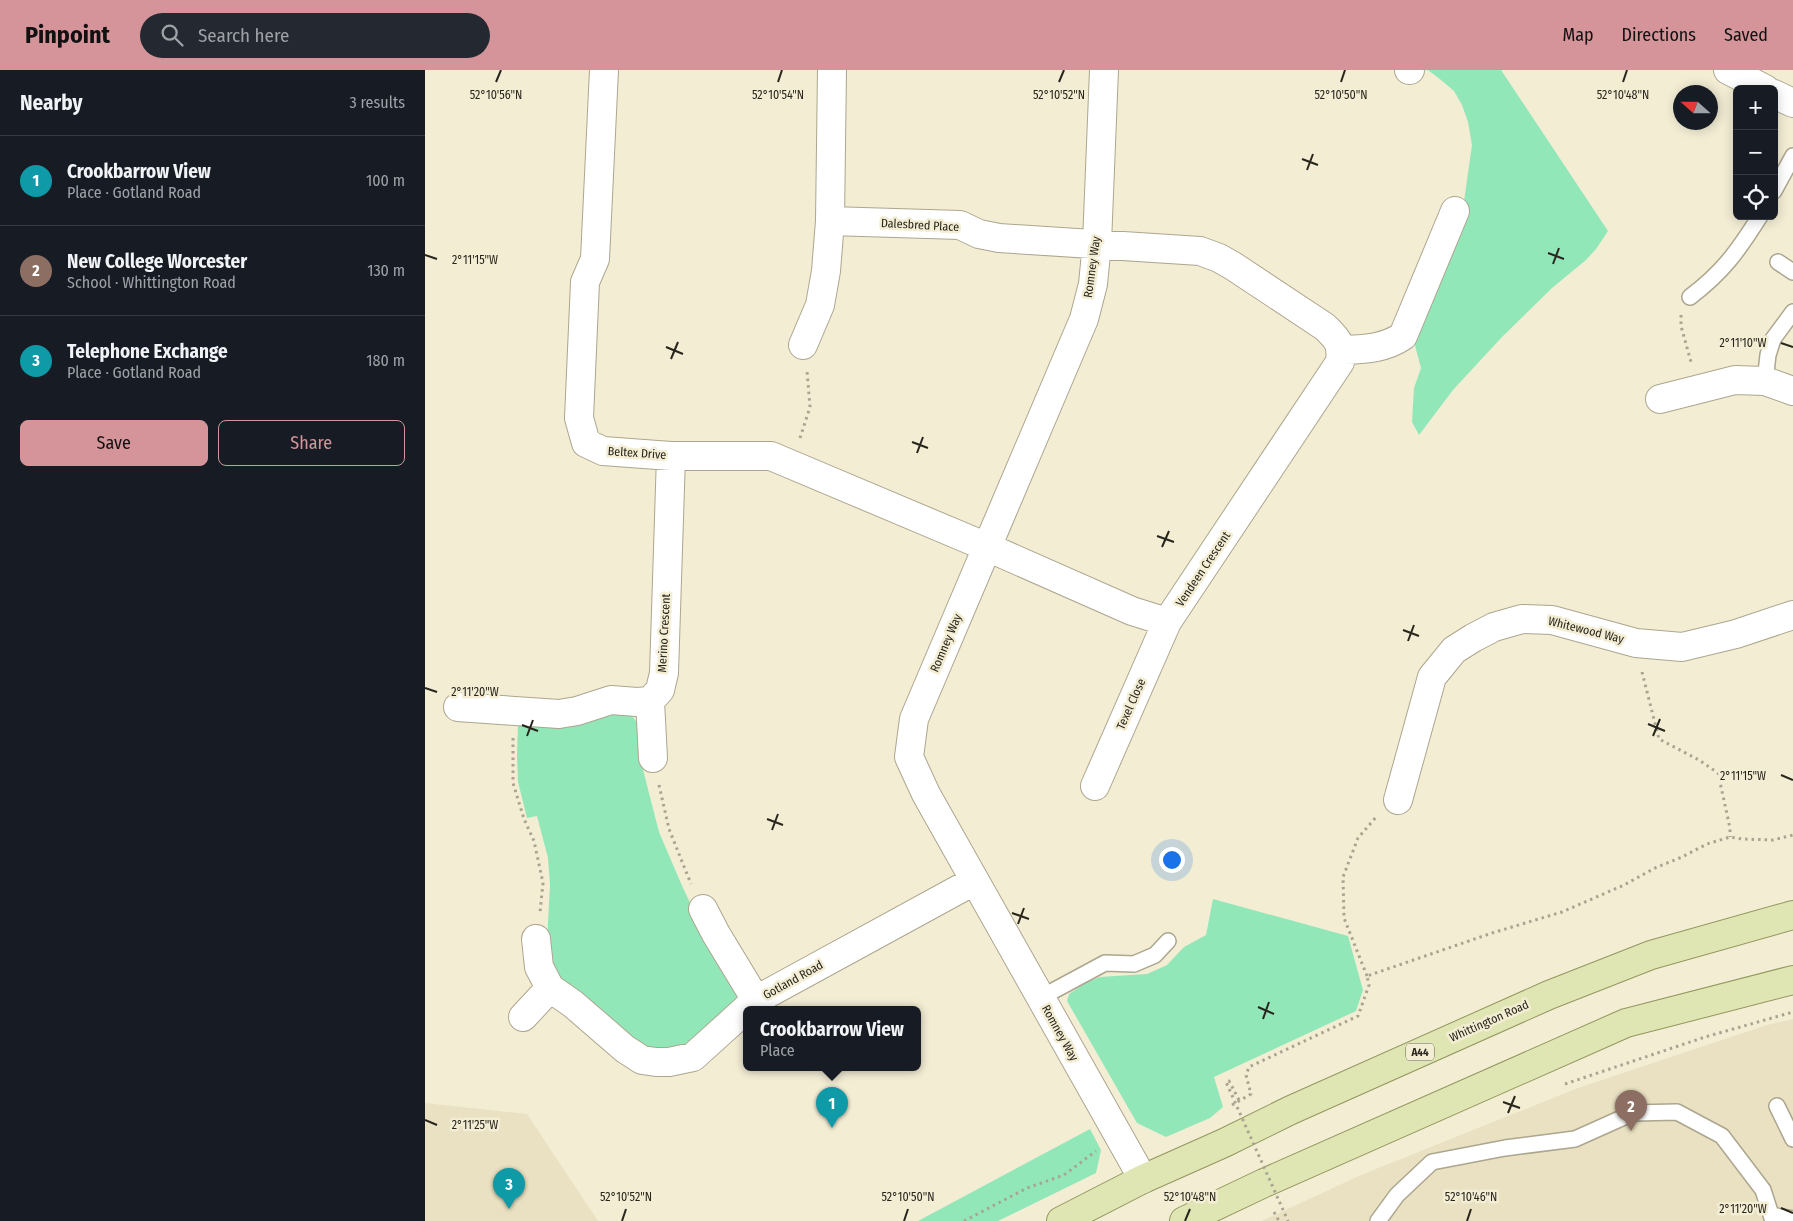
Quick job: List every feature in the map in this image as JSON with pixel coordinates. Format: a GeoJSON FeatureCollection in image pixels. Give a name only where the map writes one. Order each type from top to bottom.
{"type":"FeatureCollection","features":[{"type":"Feature","properties":{"kind":"main road","name":"Whittington Road"},"geometry":{"type":"LineString","coordinates":[[1061,1221],[1143,1179],[1224,1143],[1291,1110],[1549,995],[1651,955],[1793,915]]}},
{"type":"Feature","properties":{"kind":"main road"},"geometry":{"type":"LineString","coordinates":[[1184,1221],[1264,1182],[1626,1023],[1793,980]]}},
{"type":"Feature","properties":{"kind":"street","name":"Beltex Drive"},"geometry":{"type":"LineString","coordinates":[[603,70],[595,259],[585,282],[579,418],[586,443],[603,451],[671,456],[771,456],[987,547]]}},
{"type":"Feature","properties":{"kind":"street"},"geometry":{"type":"LineString","coordinates":[[803,345],[820,305],[824,284],[830,221],[832,70]]}},
{"type":"Feature","properties":{"kind":"street","name":"Romney Way"},"geometry":{"type":"LineString","coordinates":[[1104,70],[1097,243],[1093,284],[1083,319],[914,719],[909,757],[926,794],[974,881],[1143,1179]]}},
{"type":"Feature","properties":{"kind":"street"},"geometry":{"type":"LineString","coordinates":[[1728,70],[1757,85]]}},
{"type":"Feature","properties":{"kind":"street"},"geometry":{"type":"LineString","coordinates":[[1778,96],[1793,103]]}},
{"type":"Feature","properties":{"kind":"street"},"geometry":{"type":"LineString","coordinates":[[1097,243],[1200,251],[1219,258],[1325,327],[1337,339],[1341,350],[1384,346],[1393,343],[1403,336],[1455,211]]}},
{"type":"Feature","properties":{"kind":"street","name":"Dalesbred Place"},"geometry":{"type":"LineString","coordinates":[[830,221],[960,226],[979,234],[999,238],[1097,243]]}},
{"type":"Feature","properties":{"kind":"street","name":"Vendeen Crescent"},"geometry":{"type":"LineString","coordinates":[[1167,622],[1340,362],[1341,350]]}},
{"type":"Feature","properties":{"kind":"street"},"geometry":{"type":"LineString","coordinates":[[1660,398],[1735,380],[1765,381],[1793,391]]}},
{"type":"Feature","properties":{"kind":"street","name":"Merino Crescent"},"geometry":{"type":"LineString","coordinates":[[650,701],[660,690],[664,673],[671,456]]}},
{"type":"Feature","properties":{"kind":"street"},"geometry":{"type":"LineString","coordinates":[[987,547],[1132,611],[1167,622]]}},
{"type":"Feature","properties":{"kind":"street","name":"Whitewood Way"},"geometry":{"type":"LineString","coordinates":[[1398,800],[1432,677],[1454,650],[1494,627],[1522,619],[1552,620],[1636,643],[1682,647],[1736,634],[1793,615]]}},
{"type":"Feature","properties":{"kind":"street","name":"Texel Close"},"geometry":{"type":"LineString","coordinates":[[1095,786],[1167,622]]}},
{"type":"Feature","properties":{"kind":"street"},"geometry":{"type":"LineString","coordinates":[[458,707],[559,714],[577,711],[611,700],[650,701],[653,758]]}},
{"type":"Feature","properties":{"kind":"street","name":"Gotland Road"},"geometry":{"type":"LineString","coordinates":[[749,1006],[756,1000],[974,881]]}},
{"type":"Feature","properties":{"kind":"street"},"geometry":{"type":"LineString","coordinates":[[703,909],[756,1000]]}},
{"type":"Feature","properties":{"kind":"street","name":"Gotland Road"},"geometry":{"type":"LineString","coordinates":[[537,940],[539,967],[550,988],[573,1004],[625,1049],[642,1060],[669,1062],[693,1057],[743,1012]]}},
{"type":"Feature","properties":{"kind":"street"},"geometry":{"type":"LineString","coordinates":[[523,1017],[550,988]]}},
{"type":"Feature","properties":{"kind":"lane"},"geometry":{"type":"LineString","coordinates":[[1778,184],[1793,156]]}},
{"type":"Feature","properties":{"kind":"lane"},"geometry":{"type":"LineString","coordinates":[[1690,297],[1711,281],[1727,264],[1757,220]]}},
{"type":"Feature","properties":{"kind":"lane"},"geometry":{"type":"LineString","coordinates":[[1778,262],[1793,272]]}},
{"type":"Feature","properties":{"kind":"lane"},"geometry":{"type":"LineString","coordinates":[[1765,381],[1768,355],[1773,339],[1793,312]]}},
{"type":"Feature","properties":{"kind":"lane"},"geometry":{"type":"LineString","coordinates":[[1040,998],[1105,963],[1134,964],[1155,955],[1168,941]]}},
{"type":"Feature","properties":{"kind":"lane"},"geometry":{"type":"LineString","coordinates":[[1777,1106],[1793,1139]]}},
{"type":"Feature","properties":{"kind":"lane"},"geometry":{"type":"LineString","coordinates":[[1378,1221],[1397,1195],[1432,1162],[1505,1148],[1575,1139],[1633,1113],[1677,1112],[1722,1136],[1763,1190],[1772,1218],[1793,1219]]}},
{"type":"Feature","properties":{"kind":"path"},"geometry":{"type":"LineString","coordinates":[[1690,297],[1683,303],[1681,326],[1699,390]]}},
{"type":"Feature","properties":{"kind":"path"},"geometry":{"type":"LineString","coordinates":[[791,465],[810,407],[803,345]]}},
{"type":"Feature","properties":{"kind":"path"},"geometry":{"type":"LineString","coordinates":[[1636,643],[1659,739],[1699,760],[1718,773],[1730,828],[1730,837]]}},
{"type":"Feature","properties":{"kind":"path"},"geometry":{"type":"LineString","coordinates":[[515,712],[513,783],[524,820],[534,841],[543,883],[537,940]]}},
{"type":"Feature","properties":{"kind":"path"},"geometry":{"type":"LineString","coordinates":[[653,758],[669,829],[703,909]]}},
{"type":"Feature","properties":{"kind":"path"},"geometry":{"type":"LineString","coordinates":[[1225,1110],[1251,1094],[1246,1075],[1249,1067],[1358,1016],[1369,985],[1344,918],[1343,877],[1357,838],[1378,816],[1398,800]]}},
{"type":"Feature","properties":{"kind":"path"},"geometry":{"type":"LineString","coordinates":[[1367,976],[1492,933],[1562,912],[1707,844],[1730,837],[1773,840],[1793,835]]}},
{"type":"Feature","properties":{"kind":"path"},"geometry":{"type":"LineString","coordinates":[[1564,1084],[1705,1037],[1793,1012]]}},
{"type":"Feature","properties":{"kind":"path"},"geometry":{"type":"LineString","coordinates":[[1239,1100],[1229,1081],[1226,1082],[1288,1221]]}},
{"type":"Feature","properties":{"kind":"path"},"geometry":{"type":"LineString","coordinates":[[964,1221],[1027,1188],[1064,1175],[1100,1147]]}},
{"type":"Feature","properties":{"kind":"path"},"geometry":{"type":"LineString","coordinates":[[1267,1215],[1283,1208]]}},
{"type":"Feature","properties":{"kind":"path"},"geometry":{"type":"LineString","coordinates":[[1274,1212],[1279,1221]]}},
{"type":"Feature","properties":{"kind":"shaded area"},"geometry":{"type":"Polygon","coordinates":[[[1793,1019],[1793,1221],[1262,1221],[1361,1175],[1578,1088],[1767,1025],[1793,1019]]]}},
{"type":"Feature","properties":{"kind":"shaded area"},"geometry":{"type":"Polygon","coordinates":[[[425,1103],[527,1114],[598,1221],[425,1221],[425,1103]]]}},
{"type":"Feature","properties":{"kind":"green space"},"geometry":{"type":"Polygon","coordinates":[[[1428,70],[1501,70],[1608,231],[1586,260],[1552,288],[1502,337],[1453,390],[1419,435],[1412,422],[1414,388],[1421,368],[1413,338],[1464,201],[1472,145],[1468,122],[1462,105],[1454,91],[1428,70]]]}},
{"type":"Feature","properties":{"kind":"green space"},"geometry":{"type":"Polygon","coordinates":[[[621,711],[633,717],[639,726],[640,758],[659,832],[683,888],[709,942],[744,994],[693,1043],[667,1053],[639,1046],[564,982],[554,970],[547,941],[550,885],[548,858],[537,816],[527,818],[518,782],[518,724],[621,711]]]}},
{"type":"Feature","properties":{"kind":"green space"},"geometry":{"type":"Polygon","coordinates":[[[1213,899],[1348,936],[1363,990],[1356,1011],[1214,1077],[1223,1107],[1210,1118],[1166,1137],[1137,1123],[1067,1001],[1069,994],[1087,982],[1100,977],[1147,974],[1167,965],[1184,947],[1206,935],[1213,899]]]}},
{"type":"Feature","properties":{"kind":"green space"},"geometry":{"type":"Polygon","coordinates":[[[1090,1129],[1101,1150],[1096,1173],[998,1221],[918,1221],[1090,1129]]]}},
{"type":"Feature","properties":{"kind":"place","name":"Crookbarrow View"},"geometry":{"type":"Point","coordinates":[832,1128]}},
{"type":"Feature","properties":{"kind":"place","name":"New College Worcester"},"geometry":{"type":"Point","coordinates":[1631,1131]}},
{"type":"Feature","properties":{"kind":"place","name":"Telephone Exchange"},"geometry":{"type":"Point","coordinates":[509,1209]}}]}
